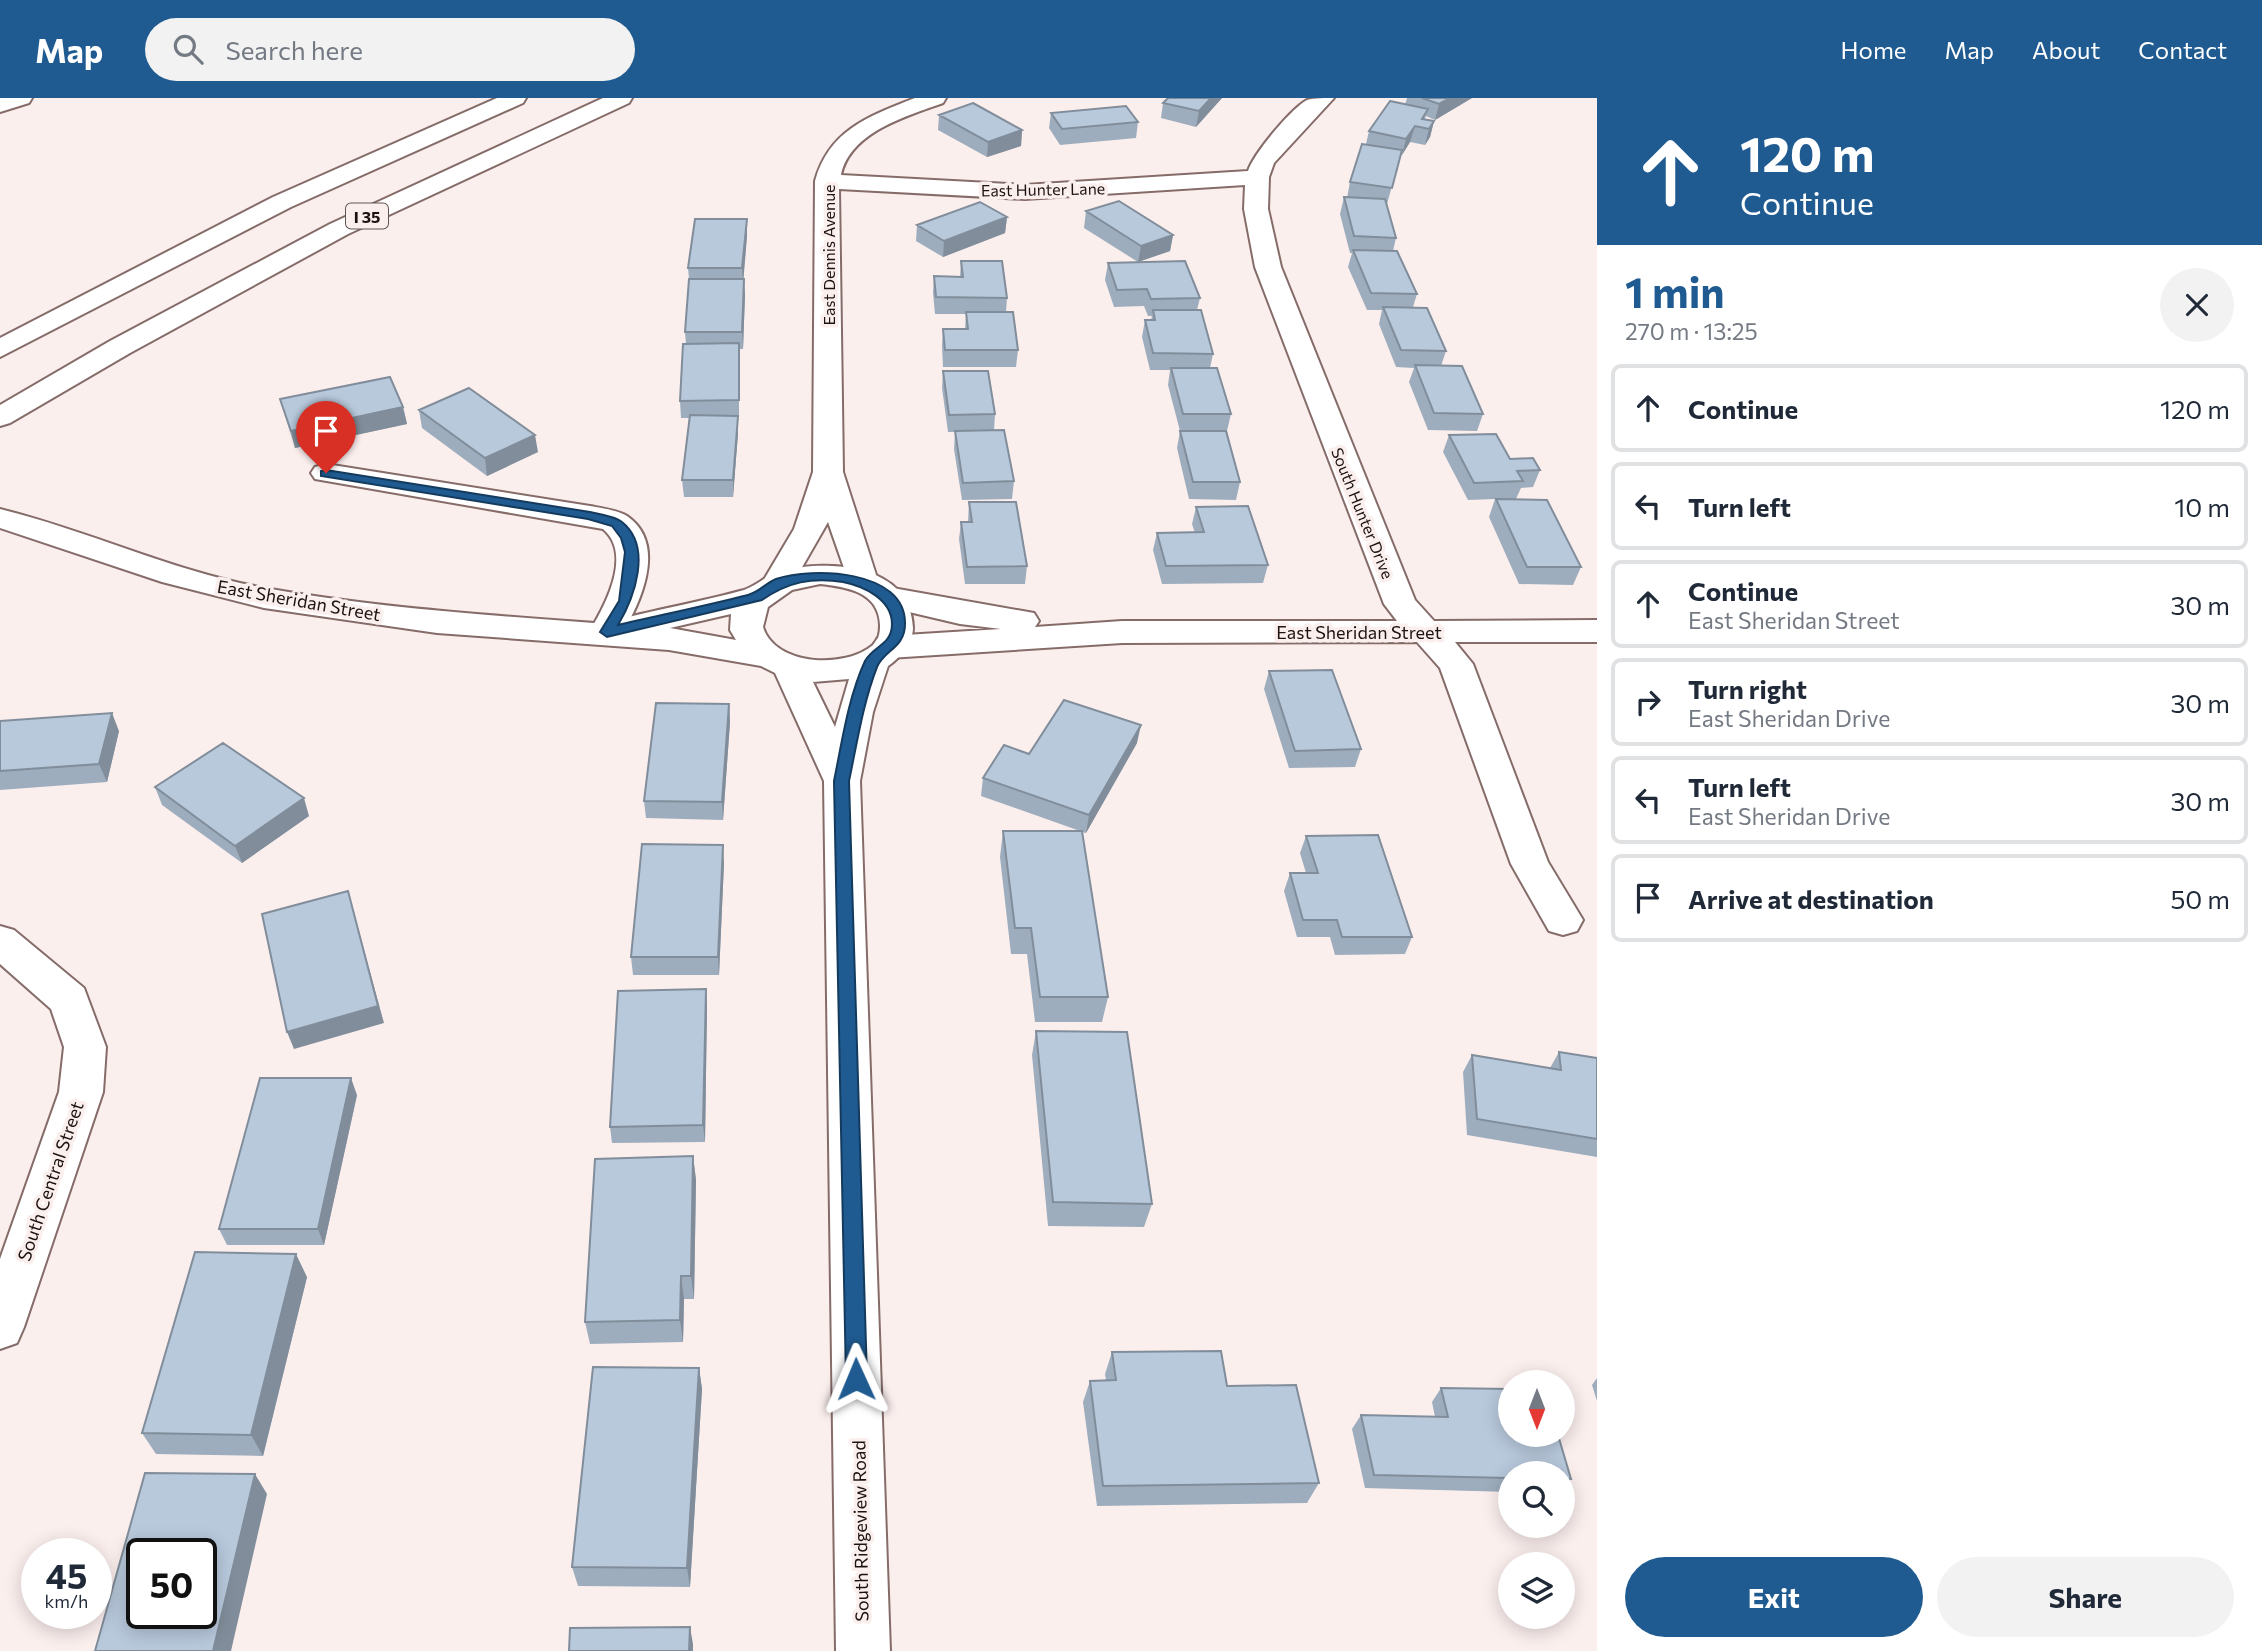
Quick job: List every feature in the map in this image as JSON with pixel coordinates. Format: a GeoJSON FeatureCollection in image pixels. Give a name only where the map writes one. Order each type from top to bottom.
{"type":"FeatureCollection","features":[{"type":"Feature","properties":{"kind":"main road"},"geometry":{"type":"LineString","coordinates":[[0,105],[21,98]]}},
{"type":"Feature","properties":{"kind":"main road"},"geometry":{"type":"LineString","coordinates":[[0,349],[282,202],[460,98]]}},
{"type":"Feature","properties":{"kind":"main road"},"geometry":{"type":"LineString","coordinates":[[282,202],[514,98]]}},
{"type":"Feature","properties":{"kind":"main road","name":"I 35"},"geometry":{"type":"LineString","coordinates":[[0,417],[120,347],[339,229],[621,98]]}},
{"type":"Feature","properties":{"kind":"main road","name":"East Dennis Avenue"},"geometry":{"type":"LineString","coordinates":[[768,590],[810,529],[828,472],[828,181],[834,159],[875,123],[935,98]]}},
{"type":"Feature","properties":{"kind":"main road"},"geometry":{"type":"LineString","coordinates":[[1257,177],[1263,161],[1308,110],[1323,98]]}},
{"type":"Feature","properties":{"kind":"main road","name":"East Hunter Lane"},"geometry":{"type":"LineString","coordinates":[[828,181],[1025,192],[1109,189],[1257,177]]}},
{"type":"Feature","properties":{"kind":"main road","name":"South Hunter Drive"},"geometry":{"type":"LineString","coordinates":[[1257,177],[1256,209],[1268,267],[1280,303],[1400,604],[1456,664],[1530,864],[1563,920]]}},
{"type":"Feature","properties":{"kind":"main road","name":"East Dennis Avenue"},"geometry":{"type":"LineString","coordinates":[[828,472],[874,589]]}},
{"type":"Feature","properties":{"kind":"main road"},"geometry":{"type":"LineString","coordinates":[[326,473],[590,515],[617,523],[628,538],[631,552],[629,577],[625,601],[607,632]]}},
{"type":"Feature","properties":{"kind":"main road","name":"East Sheridan Street"},"geometry":{"type":"LineString","coordinates":[[0,518],[173,575],[264,598],[438,622],[607,632],[668,639],[777,662]]}},
{"type":"Feature","properties":{"kind":"main road"},"geometry":{"type":"LineString","coordinates":[[820,574],[874,589],[895,609],[899,622],[897,635],[881,654],[833,672],[777,662],[752,642],[746,627],[748,611],[768,590],[820,574]]}},
{"type":"Feature","properties":{"kind":"main road","name":"East Sheridan Street"},"geometry":{"type":"LineString","coordinates":[[874,589],[960,613],[1122,632]]}},
{"type":"Feature","properties":{"kind":"main road","name":"East Sheridan Street"},"geometry":{"type":"LineString","coordinates":[[607,632],[768,590]]}},
{"type":"Feature","properties":{"kind":"main road","name":"East Sheridan Street"},"geometry":{"type":"LineString","coordinates":[[881,654],[1122,632],[1597,631]]}},
{"type":"Feature","properties":{"kind":"main road","name":"South Ridgeview Road"},"geometry":{"type":"LineString","coordinates":[[863,1651],[842,781],[855,712],[881,654]]}},
{"type":"Feature","properties":{"kind":"main road","name":"South Ridgeview Road"},"geometry":{"type":"LineString","coordinates":[[777,662],[842,781]]}},
{"type":"Feature","properties":{"kind":"main road","name":"South Central Street"},"geometry":{"type":"LineString","coordinates":[[0,941],[69,1000],[85,1047],[81,1092],[0,1327]]}},
{"type":"Feature","properties":{"kind":"building"},"geometry":{"type":"Polygon","coordinates":[[[1168,98],[1211,98],[1199,111],[1163,103],[1168,98]]]}},
{"type":"Feature","properties":{"kind":"building"},"geometry":{"type":"Polygon","coordinates":[[[1422,98],[1450,98],[1439,104],[1422,98]]]}},
{"type":"Feature","properties":{"kind":"building"},"geometry":{"type":"Polygon","coordinates":[[[1390,101],[1428,109],[1422,119],[1434,121],[1429,129],[1415,126],[1406,139],[1369,131],[1390,101]]]}},
{"type":"Feature","properties":{"kind":"building"},"geometry":{"type":"Polygon","coordinates":[[[973,103],[1022,130],[988,142],[939,115],[973,103]]]}},
{"type":"Feature","properties":{"kind":"building"},"geometry":{"type":"Polygon","coordinates":[[[1126,106],[1138,122],[1062,129],[1051,113],[1126,106]]]}},
{"type":"Feature","properties":{"kind":"building"},"geometry":{"type":"Polygon","coordinates":[[[1362,144],[1402,150],[1392,188],[1350,182],[1362,144]]]}},
{"type":"Feature","properties":{"kind":"building"},"geometry":{"type":"Polygon","coordinates":[[[1344,197],[1385,199],[1396,238],[1354,236],[1344,197]]]}},
{"type":"Feature","properties":{"kind":"building"},"geometry":{"type":"Polygon","coordinates":[[[1119,201],[1173,235],[1141,246],[1086,211],[1119,201]]]}},
{"type":"Feature","properties":{"kind":"building"},"geometry":{"type":"Polygon","coordinates":[[[980,202],[1007,217],[944,241],[917,225],[980,202]]]}},
{"type":"Feature","properties":{"kind":"building"},"geometry":{"type":"Polygon","coordinates":[[[695,219],[747,219],[742,268],[688,268],[695,219]]]}},
{"type":"Feature","properties":{"kind":"building"},"geometry":{"type":"Polygon","coordinates":[[[1353,250],[1397,251],[1417,294],[1371,293],[1353,250]]]}},
{"type":"Feature","properties":{"kind":"building"},"geometry":{"type":"Polygon","coordinates":[[[961,261],[1002,261],[1007,298],[936,297],[934,276],[963,277],[961,261]]]}},
{"type":"Feature","properties":{"kind":"building"},"geometry":{"type":"Polygon","coordinates":[[[1185,261],[1200,298],[1151,299],[1147,289],[1117,290],[1108,263],[1185,261]]]}},
{"type":"Feature","properties":{"kind":"building"},"geometry":{"type":"Polygon","coordinates":[[[689,279],[744,279],[742,332],[685,332],[689,279]]]}},
{"type":"Feature","properties":{"kind":"building"},"geometry":{"type":"Polygon","coordinates":[[[1383,307],[1427,308],[1446,351],[1401,350],[1383,307]]]}},
{"type":"Feature","properties":{"kind":"building"},"geometry":{"type":"Polygon","coordinates":[[[1153,310],[1201,310],[1213,354],[1153,353],[1145,320],[1155,320],[1153,310]]]}},
{"type":"Feature","properties":{"kind":"building"},"geometry":{"type":"Polygon","coordinates":[[[966,312],[1013,312],[1018,350],[945,350],[943,329],[968,329],[966,312]]]}},
{"type":"Feature","properties":{"kind":"building"},"geometry":{"type":"Polygon","coordinates":[[[739,343],[739,400],[680,401],[683,344],[739,343]]]}},
{"type":"Feature","properties":{"kind":"building"},"geometry":{"type":"Polygon","coordinates":[[[1415,365],[1462,366],[1483,414],[1434,413],[1415,365]]]}},
{"type":"Feature","properties":{"kind":"building"},"geometry":{"type":"Polygon","coordinates":[[[1171,368],[1217,368],[1231,414],[1183,414],[1171,368]]]}},
{"type":"Feature","properties":{"kind":"building"},"geometry":{"type":"Polygon","coordinates":[[[943,371],[988,371],[995,414],[949,415],[943,371]]]}},
{"type":"Feature","properties":{"kind":"building"},"geometry":{"type":"Polygon","coordinates":[[[390,377],[403,407],[291,431],[280,399],[390,377]]]}},
{"type":"Feature","properties":{"kind":"building"},"geometry":{"type":"Polygon","coordinates":[[[469,388],[535,435],[485,458],[419,410],[469,388]]]}},
{"type":"Feature","properties":{"kind":"building"},"geometry":{"type":"Polygon","coordinates":[[[690,415],[738,416],[733,480],[682,480],[690,415]]]}},
{"type":"Feature","properties":{"kind":"building"},"geometry":{"type":"Polygon","coordinates":[[[1004,430],[1014,481],[963,483],[955,431],[1004,430]]]}},
{"type":"Feature","properties":{"kind":"building"},"geometry":{"type":"Polygon","coordinates":[[[1180,431],[1226,431],[1240,482],[1193,482],[1180,431]]]}},
{"type":"Feature","properties":{"kind":"building"},"geometry":{"type":"Polygon","coordinates":[[[1496,434],[1510,459],[1533,458],[1540,470],[1517,471],[1523,481],[1474,483],[1449,435],[1496,434]]]}},
{"type":"Feature","properties":{"kind":"building"},"geometry":{"type":"Polygon","coordinates":[[[1496,499],[1547,500],[1581,567],[1527,567],[1496,499]]]}},
{"type":"Feature","properties":{"kind":"building"},"geometry":{"type":"Polygon","coordinates":[[[969,502],[1016,502],[1027,566],[967,567],[961,522],[972,522],[969,502]]]}},
{"type":"Feature","properties":{"kind":"building"},"geometry":{"type":"Polygon","coordinates":[[[1248,506],[1268,565],[1166,566],[1157,533],[1204,532],[1196,507],[1248,506]]]}},
{"type":"Feature","properties":{"kind":"building"},"geometry":{"type":"Polygon","coordinates":[[[1332,670],[1361,749],[1295,751],[1269,671],[1332,670]]]}},
{"type":"Feature","properties":{"kind":"building"},"geometry":{"type":"Polygon","coordinates":[[[1064,700],[1141,725],[1089,815],[983,778],[1004,745],[1029,754],[1064,700]]]}},
{"type":"Feature","properties":{"kind":"building"},"geometry":{"type":"Polygon","coordinates":[[[656,703],[729,704],[722,802],[644,801],[656,703]]]}},
{"type":"Feature","properties":{"kind":"building"},"geometry":{"type":"Polygon","coordinates":[[[112,713],[99,764],[0,771],[0,721],[112,713]]]}},
{"type":"Feature","properties":{"kind":"building"},"geometry":{"type":"Polygon","coordinates":[[[223,743],[304,798],[235,846],[155,787],[223,743]]]}},
{"type":"Feature","properties":{"kind":"building"},"geometry":{"type":"Polygon","coordinates":[[[1003,831],[1082,831],[1108,997],[1040,997],[1031,928],[1015,928],[1003,831]]]}},
{"type":"Feature","properties":{"kind":"building"},"geometry":{"type":"Polygon","coordinates":[[[1378,835],[1412,937],[1342,937],[1337,920],[1303,920],[1290,873],[1318,873],[1306,836],[1378,835]]]}},
{"type":"Feature","properties":{"kind":"building"},"geometry":{"type":"Polygon","coordinates":[[[642,844],[723,845],[718,957],[631,957],[642,844]]]}},
{"type":"Feature","properties":{"kind":"building"},"geometry":{"type":"Polygon","coordinates":[[[348,891],[378,1006],[287,1032],[262,914],[348,891]]]}},
{"type":"Feature","properties":{"kind":"building"},"geometry":{"type":"Polygon","coordinates":[[[706,989],[703,1125],[610,1127],[618,991],[706,989]]]}},
{"type":"Feature","properties":{"kind":"building"},"geometry":{"type":"Polygon","coordinates":[[[1036,1031],[1127,1032],[1152,1204],[1053,1202],[1036,1031]]]}},
{"type":"Feature","properties":{"kind":"building"},"geometry":{"type":"Polygon","coordinates":[[[1559,1052],[1597,1058],[1597,1139],[1477,1119],[1472,1055],[1561,1070],[1559,1052]]]}},
{"type":"Feature","properties":{"kind":"building"},"geometry":{"type":"Polygon","coordinates":[[[260,1078],[351,1078],[318,1229],[219,1229],[260,1078]]]}},
{"type":"Feature","properties":{"kind":"building"},"geometry":{"type":"Polygon","coordinates":[[[693,1156],[691,1276],[681,1276],[680,1320],[585,1322],[595,1159],[693,1156]]]}},
{"type":"Feature","properties":{"kind":"building"},"geometry":{"type":"Polygon","coordinates":[[[195,1252],[296,1254],[251,1435],[142,1433],[195,1252]]]}},
{"type":"Feature","properties":{"kind":"building"},"geometry":{"type":"Polygon","coordinates":[[[1221,1351],[1227,1386],[1296,1385],[1319,1483],[1103,1486],[1090,1381],[1116,1380],[1112,1352],[1221,1351]]]}},
{"type":"Feature","properties":{"kind":"building"},"geometry":{"type":"Polygon","coordinates":[[[593,1367],[699,1368],[687,1568],[572,1567],[593,1367]]]}},
{"type":"Feature","properties":{"kind":"building"},"geometry":{"type":"Polygon","coordinates":[[[1441,1388],[1498,1389],[1498,1447],[1562,1447],[1566,1461],[1498,1461],[1498,1478],[1374,1475],[1361,1415],[1448,1417],[1441,1388]]]}},
{"type":"Feature","properties":{"kind":"building"},"geometry":{"type":"Polygon","coordinates":[[[145,1473],[255,1474],[213,1651],[95,1651],[101,1629],[112,1629],[112,1590],[126,1541],[126,1629],[217,1629],[217,1538],[127,1538],[145,1473]]]}},
{"type":"Feature","properties":{"kind":"building"},"geometry":{"type":"Polygon","coordinates":[[[690,1627],[689,1651],[569,1651],[570,1628],[690,1627]]]}},
{"type":"Feature","properties":{"kind":"route"},"geometry":{"type":"LineString","coordinates":[[326,473],[590,515],[617,523],[628,538],[631,552],[629,577],[625,601],[607,632],[757,597],[778,583],[798,576],[820,574],[862,581],[887,597],[895,609],[899,622],[897,635],[889,647],[872,661],[855,712],[842,781],[856,1379]]}}]}
